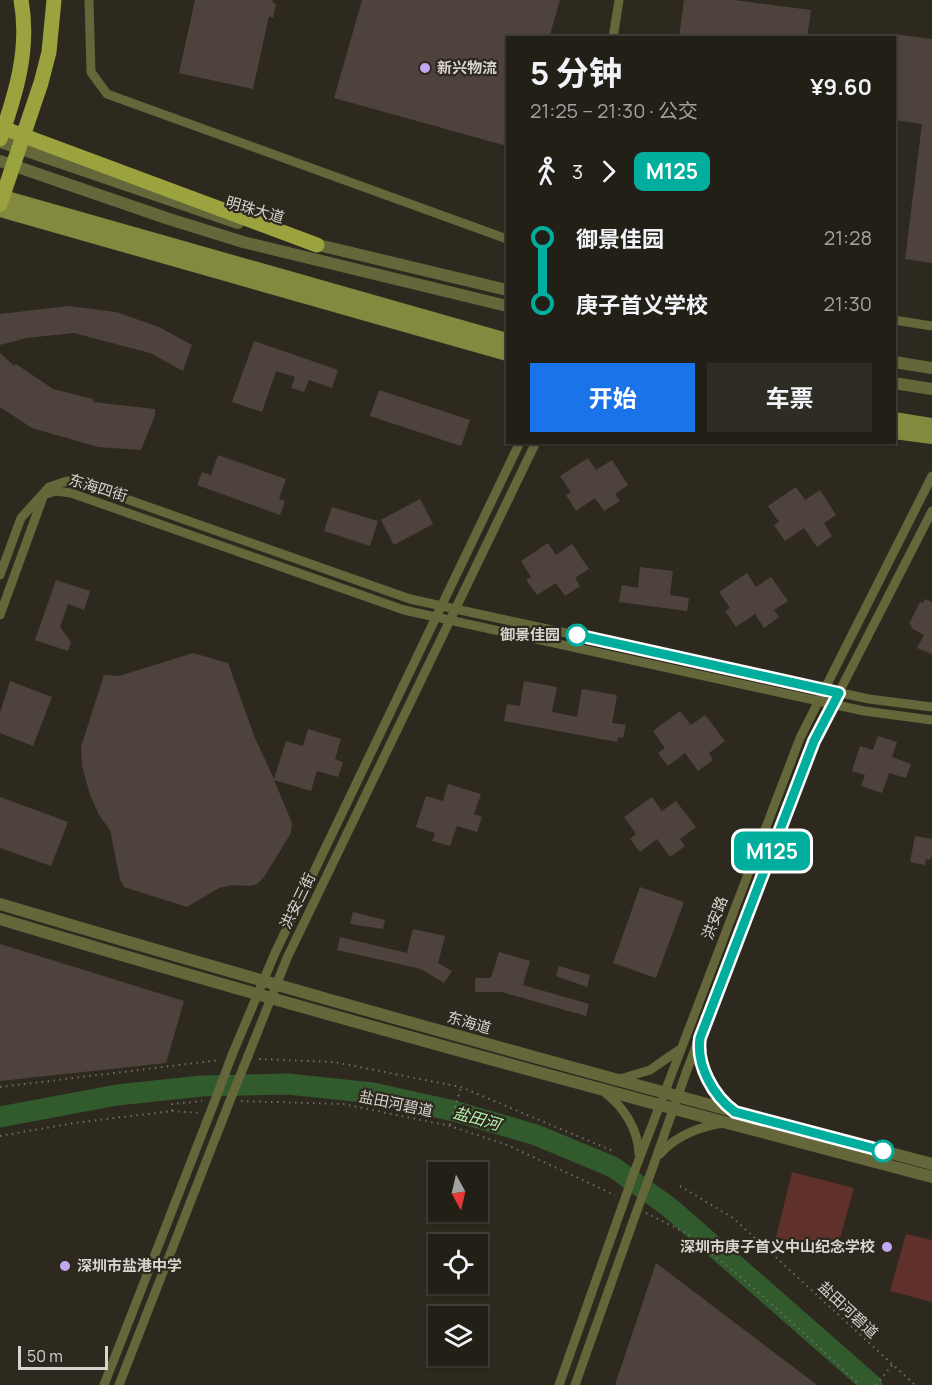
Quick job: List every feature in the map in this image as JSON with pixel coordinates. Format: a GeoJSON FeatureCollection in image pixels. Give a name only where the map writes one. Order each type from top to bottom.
{"type":"FeatureCollection","features":[{"type":"Feature","properties":{"kind":"main road"},"geometry":{"type":"LineString","coordinates":[[0,141],[16,90],[22,60],[24,31],[21,0]]}},
{"type":"Feature","properties":{"kind":"main road"},"geometry":{"type":"LineString","coordinates":[[0,204],[41,83],[49,51],[54,0]]}},
{"type":"Feature","properties":{"kind":"main road"},"geometry":{"type":"LineString","coordinates":[[0,127],[317,244]]}},
{"type":"Feature","properties":{"kind":"main road"},"geometry":{"type":"LineString","coordinates":[[0,196],[506,340]]}},
{"type":"Feature","properties":{"kind":"main road"},"geometry":{"type":"LineString","coordinates":[[0,210],[506,354]]}},
{"type":"Feature","properties":{"kind":"main road"},"geometry":{"type":"LineString","coordinates":[[896,419],[932,425]]}},
{"type":"Feature","properties":{"kind":"main road"},"geometry":{"type":"LineString","coordinates":[[896,432],[932,437]]}},
{"type":"Feature","properties":{"kind":"street"},"geometry":{"type":"LineString","coordinates":[[89,0],[91,72],[107,94],[506,239]]}},
{"type":"Feature","properties":{"kind":"street"},"geometry":{"type":"LineString","coordinates":[[614,36],[619,0]]}},
{"type":"Feature","properties":{"kind":"street","name":"明珠大道"},"geometry":{"type":"LineString","coordinates":[[0,141],[187,207],[317,244],[506,290]]}},
{"type":"Feature","properties":{"kind":"street"},"geometry":{"type":"LineString","coordinates":[[0,161],[243,242],[506,306]]}},
{"type":"Feature","properties":{"kind":"street"},"geometry":{"type":"LineString","coordinates":[[896,320],[932,326]]}},
{"type":"Feature","properties":{"kind":"street"},"geometry":{"type":"LineString","coordinates":[[896,362],[932,368]]}},
{"type":"Feature","properties":{"kind":"street"},"geometry":{"type":"LineString","coordinates":[[896,383],[932,389]]}},
{"type":"Feature","properties":{"kind":"street","name":"洪安三街"},"geometry":{"type":"LineString","coordinates":[[104,1385],[209,1114],[211,1102],[263,982],[519,444]]}},
{"type":"Feature","properties":{"kind":"street","name":"洪安三街"},"geometry":{"type":"LineString","coordinates":[[118,1385],[287,958],[535,444]]}},
{"type":"Feature","properties":{"kind":"street","name":"洪安路"},"geometry":{"type":"LineString","coordinates":[[560,1385],[620,1202],[635,1170],[800,738],[929,489],[932,476]]}},
{"type":"Feature","properties":{"kind":"street","name":"东海四街"},"geometry":{"type":"LineString","coordinates":[[44,494],[56,483],[78,482],[410,599],[824,690],[868,699],[932,707]]}},
{"type":"Feature","properties":{"kind":"street","name":"东海四街"},"geometry":{"type":"LineString","coordinates":[[44,494],[56,491],[71,493],[404,610],[864,711],[932,720]]}},
{"type":"Feature","properties":{"kind":"street"},"geometry":{"type":"LineString","coordinates":[[0,575],[21,518],[44,494]]}},
{"type":"Feature","properties":{"kind":"street"},"geometry":{"type":"LineString","coordinates":[[0,615],[44,494]]}},
{"type":"Feature","properties":{"kind":"street","name":"洪安路"},"geometry":{"type":"LineString","coordinates":[[575,1385],[700,1038],[814,741],[932,511]]}},
{"type":"Feature","properties":{"kind":"street","name":"东海道"},"geometry":{"type":"LineString","coordinates":[[0,904],[263,982],[610,1078],[661,1099]]}},
{"type":"Feature","properties":{"kind":"street","name":"东海道"},"geometry":{"type":"LineString","coordinates":[[0,920],[597,1088],[735,1112],[932,1164]]}},
{"type":"Feature","properties":{"kind":"street"},"geometry":{"type":"LineString","coordinates":[[700,1038],[700,1056],[707,1077],[723,1102],[735,1112]]}},
{"type":"Feature","properties":{"kind":"street"},"geometry":{"type":"LineString","coordinates":[[610,1078],[625,1078],[646,1072],[667,1060],[681,1048]]}},
{"type":"Feature","properties":{"kind":"street"},"geometry":{"type":"LineString","coordinates":[[597,1088],[615,1102],[629,1120],[637,1141],[639,1158]]}},
{"type":"Feature","properties":{"kind":"street","name":"东海道"},"geometry":{"type":"LineString","coordinates":[[676,1103],[727,1123],[932,1177]]}},
{"type":"Feature","properties":{"kind":"street"},"geometry":{"type":"LineString","coordinates":[[654,1164],[663,1150],[683,1136],[727,1123]]}},
{"type":"Feature","properties":{"kind":"path","name":"盐田河碧道"},"geometry":{"type":"LineString","coordinates":[[267,1058],[334,1062],[461,1088],[613,1151]]}},
{"type":"Feature","properties":{"kind":"path"},"geometry":{"type":"LineString","coordinates":[[0,1087],[211,1060]]}},
{"type":"Feature","properties":{"kind":"path"},"geometry":{"type":"LineString","coordinates":[[450,1126],[461,1088]]}},
{"type":"Feature","properties":{"kind":"path","name":"盐田河碧道"},"geometry":{"type":"LineString","coordinates":[[241,1101],[343,1104],[450,1126],[507,1145],[601,1187],[620,1202]]}},
{"type":"Feature","properties":{"kind":"path"},"geometry":{"type":"LineString","coordinates":[[172,1111],[172,1104],[211,1102]]}},
{"type":"Feature","properties":{"kind":"path"},"geometry":{"type":"LineString","coordinates":[[0,1136],[96,1120],[172,1111],[209,1114]]}},
{"type":"Feature","properties":{"kind":"path","name":"盐田河碧道"},"geometry":{"type":"LineString","coordinates":[[680,1185],[734,1218],[915,1385]]}},
{"type":"Feature","properties":{"kind":"path"},"geometry":{"type":"LineString","coordinates":[[637,1212],[688,1234],[754,1289],[860,1385]]}},
{"type":"Feature","properties":{"kind":"path"},"geometry":{"type":"LineString","coordinates":[[876,1385],[892,1365]]}},
{"type":"Feature","properties":{"kind":"shaded area"},"geometry":{"type":"Polygon","coordinates":[[[792,1172],[854,1188],[836,1253],[776,1237],[792,1172]]]}},
{"type":"Feature","properties":{"kind":"shaded area"},"geometry":{"type":"Polygon","coordinates":[[[906,1234],[932,1240],[932,1302],[890,1291],[906,1234]]]}},
{"type":"Feature","properties":{"kind":"building"},"geometry":{"type":"Polygon","coordinates":[[[195,0],[273,0],[272,2],[276,4],[273,18],[269,16],[253,89],[179,73],[195,0]]]}},
{"type":"Feature","properties":{"kind":"building","name":"新兴物流"},"geometry":{"type":"Polygon","coordinates":[[[362,0],[560,0],[550,36],[506,36],[506,146],[334,98],[362,0]]]}},
{"type":"Feature","properties":{"kind":"building"},"geometry":{"type":"Polygon","coordinates":[[[684,0],[734,0],[811,10],[807,36],[679,36],[684,0]]]}},
{"type":"Feature","properties":{"kind":"building"},"geometry":{"type":"Polygon","coordinates":[[[894,34],[932,39],[932,263],[905,259],[922,124],[896,120],[896,36],[894,34]]]}},
{"type":"Feature","properties":{"kind":"building"},"geometry":{"type":"Polygon","coordinates":[[[69,306],[116,312],[159,327],[192,345],[183,371],[150,353],[74,333],[26,338],[0,345],[0,314],[69,306]]]}},
{"type":"Feature","properties":{"kind":"building"},"geometry":{"type":"Polygon","coordinates":[[[254,341],[338,370],[332,388],[309,380],[304,392],[291,388],[295,377],[276,371],[262,412],[232,402],[254,341]]]}},
{"type":"Feature","properties":{"kind":"building"},"geometry":{"type":"Polygon","coordinates":[[[0,353],[14,366],[16,364],[53,389],[93,399],[93,402],[155,409],[155,415],[141,450],[98,447],[32,428],[0,407],[0,353]]]}},
{"type":"Feature","properties":{"kind":"building"},"geometry":{"type":"Polygon","coordinates":[[[379,390],[470,420],[461,446],[370,416],[379,390]]]}},
{"type":"Feature","properties":{"kind":"building"},"geometry":{"type":"Polygon","coordinates":[[[218,455],[286,479],[279,499],[285,501],[280,515],[197,485],[202,472],[211,475],[218,455]]]}},
{"type":"Feature","properties":{"kind":"building"},"geometry":{"type":"Polygon","coordinates":[[[588,458],[596,470],[612,460],[628,485],[615,494],[620,501],[604,511],[595,498],[576,511],[566,495],[571,492],[560,476],[588,458]]]}},
{"type":"Feature","properties":{"kind":"building"},"geometry":{"type":"Polygon","coordinates":[[[796,487],[805,500],[820,490],[836,515],[824,523],[832,536],[817,547],[804,528],[785,541],[774,525],[779,522],[768,506],[796,487]]]}},
{"type":"Feature","properties":{"kind":"building"},"geometry":{"type":"Polygon","coordinates":[[[420,499],[433,524],[394,545],[381,520],[420,499]]]}},
{"type":"Feature","properties":{"kind":"building"},"geometry":{"type":"Polygon","coordinates":[[[332,507],[378,521],[370,546],[324,531],[332,507]]]}},
{"type":"Feature","properties":{"kind":"building"},"geometry":{"type":"Polygon","coordinates":[[[548,543],[556,555],[572,544],[589,569],[575,578],[580,586],[565,596],[556,583],[537,595],[526,580],[531,577],[521,561],[548,543]]]}},
{"type":"Feature","properties":{"kind":"building"},"geometry":{"type":"Polygon","coordinates":[[[640,567],[673,571],[670,595],[689,598],[687,611],[619,602],[622,585],[638,588],[640,567]]]}},
{"type":"Feature","properties":{"kind":"building"},"geometry":{"type":"Polygon","coordinates":[[[747,573],[756,587],[771,577],[788,601],[774,610],[779,617],[764,628],[755,614],[736,627],[725,611],[730,608],[719,592],[747,573]]]}},
{"type":"Feature","properties":{"kind":"building"},"geometry":{"type":"Polygon","coordinates":[[[56,580],[90,591],[84,610],[68,604],[60,627],[71,642],[68,651],[35,640],[56,580]]]}},
{"type":"Feature","properties":{"kind":"building"},"geometry":{"type":"Polygon","coordinates":[[[925,599],[932,602],[932,654],[917,648],[924,635],[911,628],[909,624],[920,602],[923,603],[925,599]]]}},
{"type":"Feature","properties":{"kind":"building"},"geometry":{"type":"Polygon","coordinates":[[[193,653],[228,663],[255,738],[274,779],[286,741],[303,746],[308,729],[341,739],[335,759],[343,762],[338,777],[317,771],[311,791],[274,780],[292,823],[291,833],[264,877],[257,884],[250,886],[232,885],[219,888],[187,907],[124,887],[120,880],[110,830],[99,815],[90,795],[82,766],[81,747],[104,675],[119,676],[193,653]]]}},
{"type":"Feature","properties":{"kind":"building"},"geometry":{"type":"Polygon","coordinates":[[[10,681],[52,697],[33,746],[0,733],[0,713],[10,681]]]}},
{"type":"Feature","properties":{"kind":"building"},"geometry":{"type":"Polygon","coordinates":[[[524,681],[557,687],[552,712],[577,717],[582,689],[617,695],[612,723],[626,725],[623,738],[618,737],[617,742],[504,721],[507,704],[520,706],[524,681]]]}},
{"type":"Feature","properties":{"kind":"building"},"geometry":{"type":"Polygon","coordinates":[[[680,711],[691,725],[705,715],[725,741],[709,753],[713,760],[698,771],[685,753],[668,766],[658,753],[665,748],[653,731],[680,711]]]}},
{"type":"Feature","properties":{"kind":"building"},"geometry":{"type":"Polygon","coordinates":[[[878,736],[897,742],[892,757],[911,764],[906,778],[889,773],[882,793],[861,786],[865,775],[852,771],[860,746],[873,750],[878,736]]]}},
{"type":"Feature","properties":{"kind":"building"},"geometry":{"type":"Polygon","coordinates":[[[448,784],[481,794],[474,814],[482,817],[477,832],[457,826],[450,846],[432,841],[435,833],[416,827],[426,796],[443,801],[448,784]]]}},
{"type":"Feature","properties":{"kind":"building"},"geometry":{"type":"Polygon","coordinates":[[[0,797],[68,822],[51,866],[0,848],[0,797]]]}},
{"type":"Feature","properties":{"kind":"building"},"geometry":{"type":"Polygon","coordinates":[[[652,797],[662,811],[676,801],[696,827],[680,839],[685,846],[670,857],[657,839],[640,852],[630,839],[636,834],[624,817],[652,797]]]}},
{"type":"Feature","properties":{"kind":"building"},"geometry":{"type":"Polygon","coordinates":[[[915,836],[932,839],[932,854],[930,860],[926,859],[925,865],[910,862],[915,836]]]}},
{"type":"Feature","properties":{"kind":"building"},"geometry":{"type":"Polygon","coordinates":[[[640,887],[684,902],[656,978],[613,963],[640,887]]]}},
{"type":"Feature","properties":{"kind":"building"},"geometry":{"type":"Polygon","coordinates":[[[353,912],[385,920],[383,929],[350,924],[353,912]]]}},
{"type":"Feature","properties":{"kind":"building"},"geometry":{"type":"Polygon","coordinates":[[[413,929],[445,936],[438,963],[452,971],[444,983],[421,969],[337,950],[340,937],[407,953],[413,929]]]}},
{"type":"Feature","properties":{"kind":"building"},"geometry":{"type":"Polygon","coordinates":[[[0,944],[184,1001],[166,1063],[0,1081],[0,944]]]}},
{"type":"Feature","properties":{"kind":"building"},"geometry":{"type":"Polygon","coordinates":[[[499,952],[530,961],[523,985],[589,1004],[586,1016],[502,992],[475,992],[475,978],[491,978],[499,952]]]}},
{"type":"Feature","properties":{"kind":"building"},"geometry":{"type":"Polygon","coordinates":[[[559,966],[590,975],[587,987],[556,976],[559,966]]]}},
{"type":"Feature","properties":{"kind":"building"},"geometry":{"type":"Polygon","coordinates":[[[656,1263],[817,1385],[615,1385],[656,1263]]]}},
{"type":"Feature","properties":{"kind":"waterway","name":"盐田河"},"geometry":{"type":"LineString","coordinates":[[0,1117],[117,1095],[202,1086],[288,1084],[373,1093],[454,1111],[536,1135],[613,1167],[669,1207],[872,1385]]}},
{"type":"Feature","properties":{"kind":"bus line","name":"M125"},"geometry":{"type":"LineString","coordinates":[[577,635],[839,693],[814,741],[700,1038],[699,1049],[710,1083],[723,1102],[735,1112],[883,1151]]}},
{"type":"Feature","properties":{"kind":"place","name":"新兴物流"},"geometry":{"type":"Point","coordinates":[425,68]}},
{"type":"Feature","properties":{"kind":"place","name":"御景佳园"},"geometry":{"type":"Point","coordinates":[577,635]}},
{"type":"Feature","properties":{"kind":"place","name":"深圳市庚子首义中山纪念学校"},"geometry":{"type":"Point","coordinates":[887,1247]}},
{"type":"Feature","properties":{"kind":"place","name":"深圳市盐港中学"},"geometry":{"type":"Point","coordinates":[65,1266]}}]}
